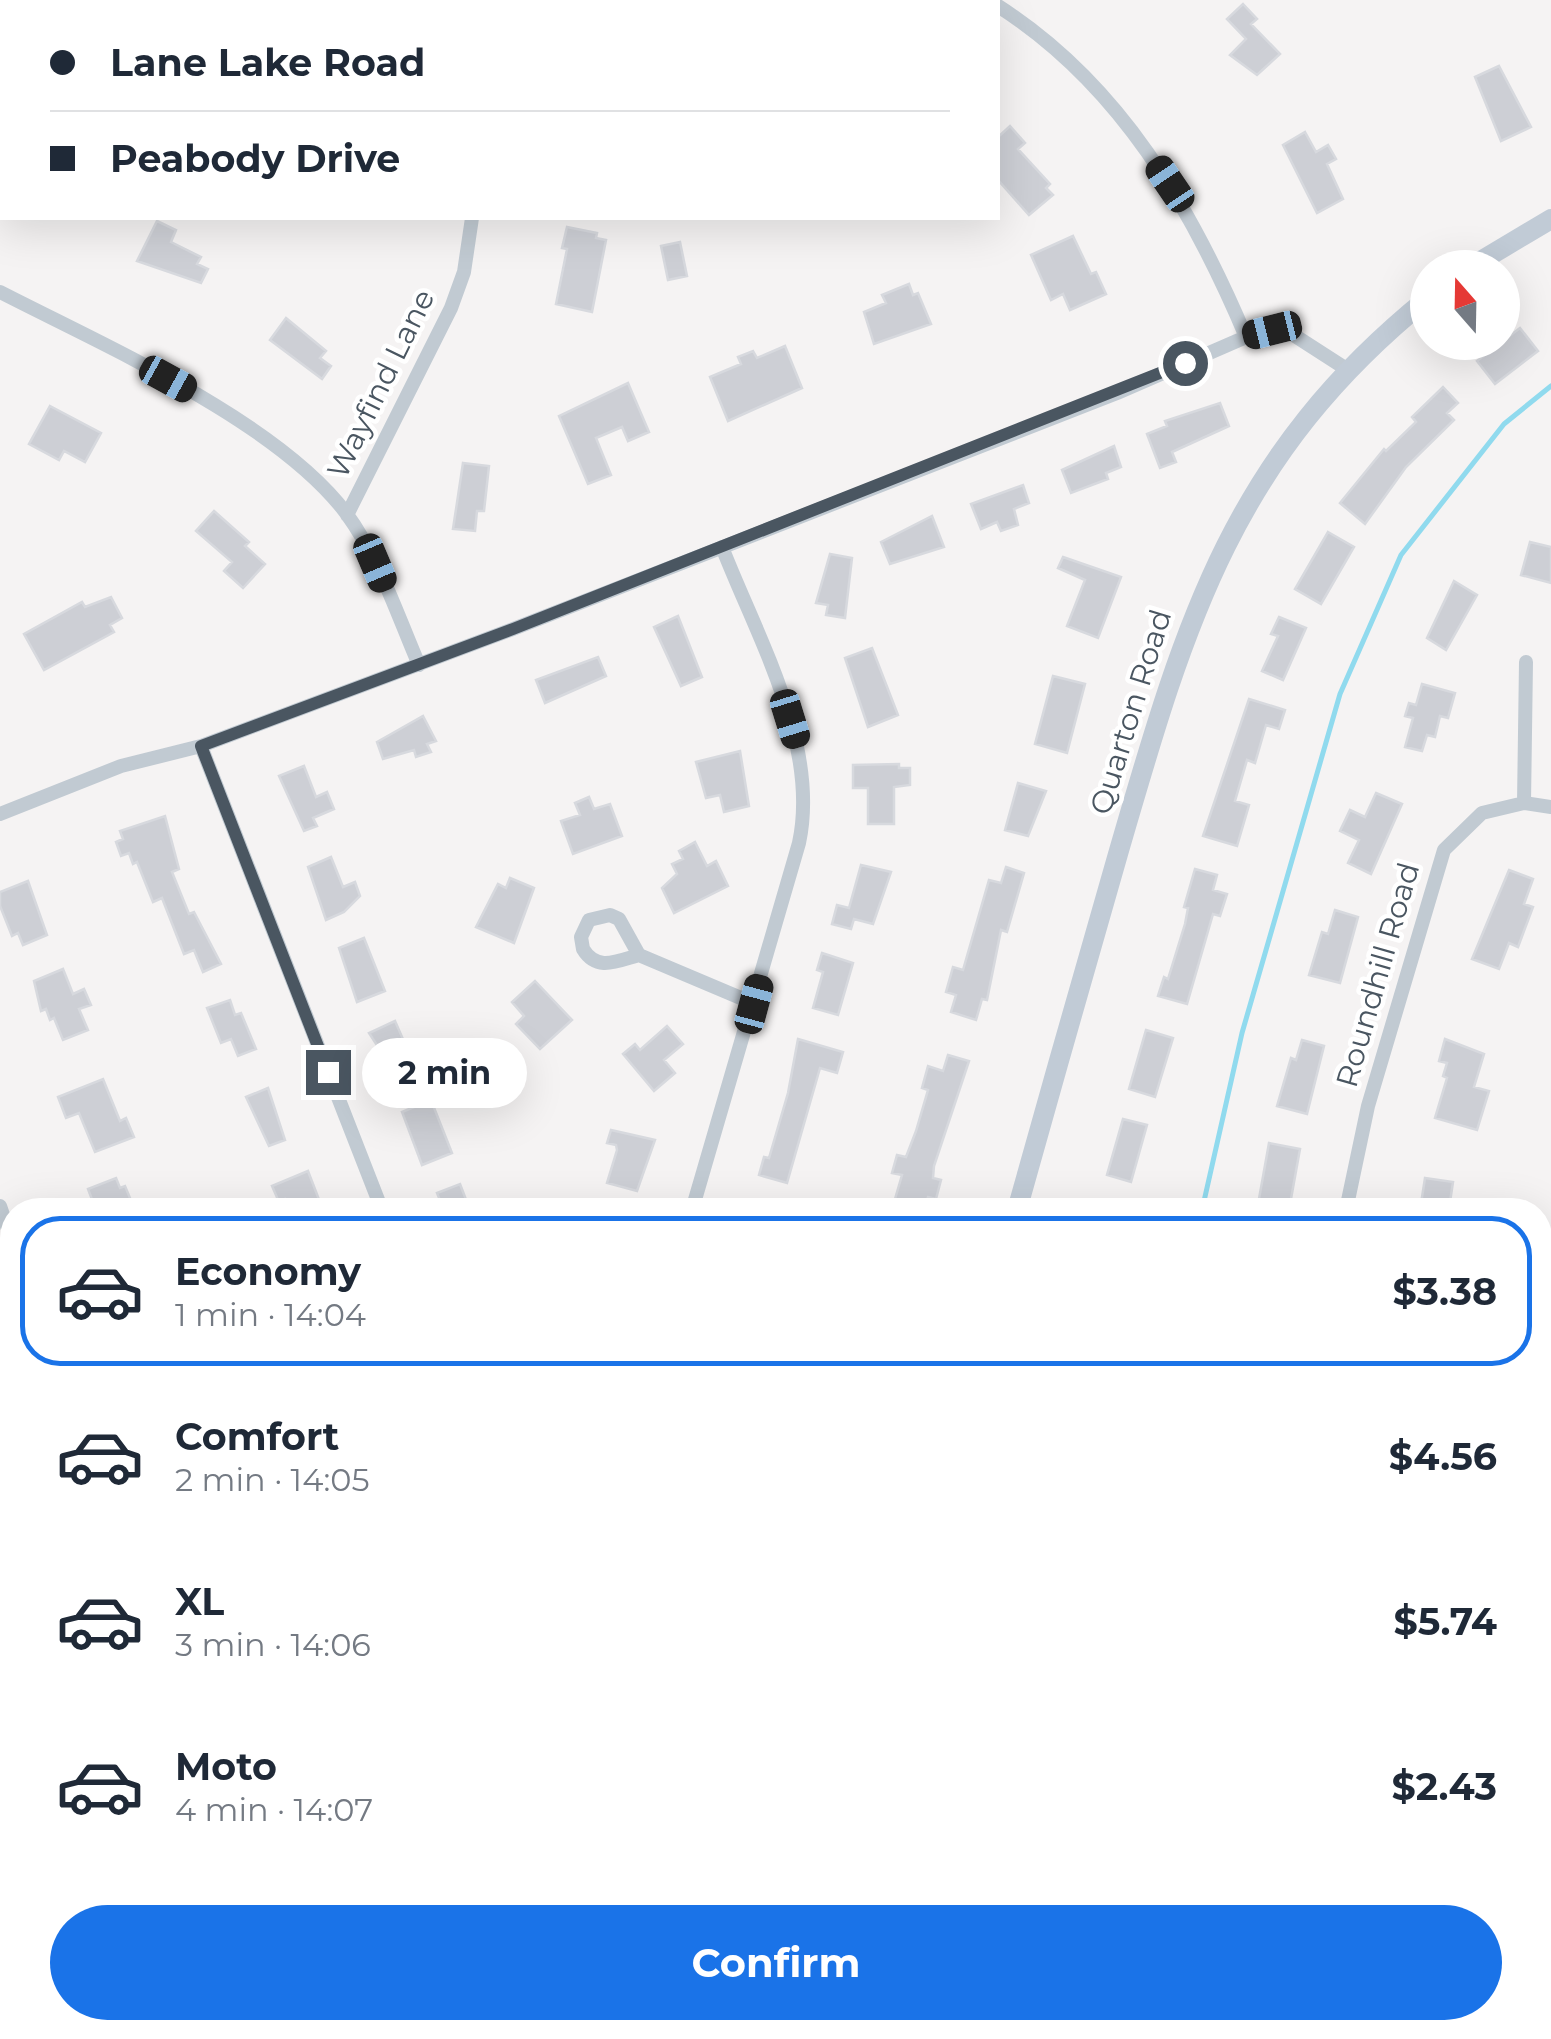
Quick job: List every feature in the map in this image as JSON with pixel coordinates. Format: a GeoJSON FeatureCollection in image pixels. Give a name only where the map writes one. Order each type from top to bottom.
{"type":"FeatureCollection","features":[{"type":"Feature","properties":{"kind":"street"},"geometry":{"type":"LineString","coordinates":[[1000,9],[1056,50],[1120,114],[1199,235],[1246,336]]}},
{"type":"Feature","properties":{"kind":"street"},"geometry":{"type":"LineString","coordinates":[[1499,250],[1551,219]]}},
{"type":"Feature","properties":{"kind":"street","name":"Wayfind Lane"},"geometry":{"type":"LineString","coordinates":[[347,515],[451,308],[464,272],[472,220]]}},
{"type":"Feature","properties":{"kind":"street"},"geometry":{"type":"LineString","coordinates":[[0,292],[189,391],[289,460],[347,515],[375,563],[418,665]]}},
{"type":"Feature","properties":{"kind":"street","name":"Quarton Road"},"geometry":{"type":"LineString","coordinates":[[1021,1198],[1189,623],[1243,511],[1297,430],[1348,370],[1410,314]]}},
{"type":"Feature","properties":{"kind":"street"},"geometry":{"type":"LineString","coordinates":[[0,814],[121,766],[201,746],[418,665],[1117,392],[1246,336],[1272,330],[1289,332],[1348,370]]}},
{"type":"Feature","properties":{"kind":"street"},"geometry":{"type":"LineString","coordinates":[[696,1198],[799,843],[804,782],[790,719],[722,546]]}},
{"type":"Feature","properties":{"kind":"street"},"geometry":{"type":"LineString","coordinates":[[1526,662],[1524,802],[1551,807]]}},
{"type":"Feature","properties":{"kind":"street"},"geometry":{"type":"LineString","coordinates":[[201,746],[377,1198]]}},
{"type":"Feature","properties":{"kind":"street","name":"Roundhill Road"},"geometry":{"type":"LineString","coordinates":[[1349,1198],[1368,1106],[1444,850],[1482,813],[1524,802]]}},
{"type":"Feature","properties":{"kind":"street"},"geometry":{"type":"LineString","coordinates":[[638,955],[754,1004]]}},
{"type":"Feature","properties":{"kind":"building"},"geometry":{"type":"Polygon","coordinates":[[[1243,4],[1257,19],[1251,24],[1280,54],[1257,75],[1230,55],[1246,39],[1227,19],[1243,4]]]}},
{"type":"Feature","properties":{"kind":"building"},"geometry":{"type":"Polygon","coordinates":[[[1499,66],[1531,127],[1501,141],[1475,77],[1499,66]]]}},
{"type":"Feature","properties":{"kind":"building"},"geometry":{"type":"Polygon","coordinates":[[[1010,126],[1025,143],[1018,149],[1050,184],[1046,188],[1053,195],[1029,215],[1000,182],[1000,135],[1010,126]]]}},
{"type":"Feature","properties":{"kind":"building"},"geometry":{"type":"Polygon","coordinates":[[[1305,132],[1316,152],[1328,145],[1336,159],[1327,164],[1343,199],[1317,213],[1283,145],[1305,132]]]}},
{"type":"Feature","properties":{"kind":"building"},"geometry":{"type":"Polygon","coordinates":[[[157,221],[176,230],[171,242],[201,257],[197,264],[208,269],[201,283],[137,261],[157,221]]]}},
{"type":"Feature","properties":{"kind":"building"},"geometry":{"type":"Polygon","coordinates":[[[567,227],[597,233],[596,238],[606,240],[592,312],[556,304],[567,249],[562,248],[567,227]]]}},
{"type":"Feature","properties":{"kind":"building"},"geometry":{"type":"Polygon","coordinates":[[[1073,236],[1091,274],[1096,272],[1106,294],[1070,310],[1063,294],[1051,300],[1031,255],[1073,236]]]}},
{"type":"Feature","properties":{"kind":"building"},"geometry":{"type":"Polygon","coordinates":[[[680,242],[687,276],[668,280],[661,246],[680,242]]]}},
{"type":"Feature","properties":{"kind":"building"},"geometry":{"type":"Polygon","coordinates":[[[909,284],[913,295],[918,293],[931,324],[874,344],[864,312],[886,303],[882,295],[909,284]]]}},
{"type":"Feature","properties":{"kind":"building"},"geometry":{"type":"Polygon","coordinates":[[[286,318],[326,351],[320,358],[331,366],[322,379],[270,340],[286,318]]]}},
{"type":"Feature","properties":{"kind":"building"},"geometry":{"type":"Polygon","coordinates":[[[1520,328],[1538,351],[1495,384],[1477,361],[1520,360],[1520,328]]]}},
{"type":"Feature","properties":{"kind":"building"},"geometry":{"type":"Polygon","coordinates":[[[785,346],[802,388],[728,421],[710,377],[741,364],[738,357],[753,351],[757,358],[785,346]]]}},
{"type":"Feature","properties":{"kind":"building"},"geometry":{"type":"Polygon","coordinates":[[[628,383],[649,432],[628,441],[622,427],[596,438],[611,475],[588,484],[559,416],[628,383]]]}},
{"type":"Feature","properties":{"kind":"building"},"geometry":{"type":"Polygon","coordinates":[[[1443,387],[1458,403],[1447,413],[1454,420],[1406,467],[1365,524],[1340,503],[1384,449],[1416,422],[1412,417],[1443,387]]]}},
{"type":"Feature","properties":{"kind":"building"},"geometry":{"type":"Polygon","coordinates":[[[1220,403],[1229,426],[1172,452],[1176,462],[1160,468],[1147,434],[1167,426],[1165,421],[1220,403]]]}},
{"type":"Feature","properties":{"kind":"building"},"geometry":{"type":"Polygon","coordinates":[[[50,406],[101,433],[85,462],[64,451],[59,460],[29,444],[50,406]]]}},
{"type":"Feature","properties":{"kind":"building"},"geometry":{"type":"Polygon","coordinates":[[[1114,446],[1121,467],[1106,473],[1108,479],[1071,493],[1062,470],[1114,446]]]}},
{"type":"Feature","properties":{"kind":"building"},"geometry":{"type":"Polygon","coordinates":[[[463,463],[489,466],[484,511],[477,511],[475,531],[453,529],[463,463]]]}},
{"type":"Feature","properties":{"kind":"building"},"geometry":{"type":"Polygon","coordinates":[[[1023,485],[1029,503],[1014,509],[1018,525],[1001,531],[997,522],[981,529],[971,504],[1023,485]]]}},
{"type":"Feature","properties":{"kind":"building"},"geometry":{"type":"Polygon","coordinates":[[[214,511],[249,542],[245,546],[265,564],[243,588],[224,571],[232,562],[196,531],[214,511]]]}},
{"type":"Feature","properties":{"kind":"building"},"geometry":{"type":"Polygon","coordinates":[[[932,516],[944,547],[890,564],[881,542],[932,516]]]}},
{"type":"Feature","properties":{"kind":"building"},"geometry":{"type":"Polygon","coordinates":[[[1328,532],[1354,547],[1321,604],[1295,589],[1328,532]]]}},
{"type":"Feature","properties":{"kind":"building"},"geometry":{"type":"Polygon","coordinates":[[[1530,542],[1551,547],[1551,583],[1521,575],[1530,542]]]}},
{"type":"Feature","properties":{"kind":"building"},"geometry":{"type":"Polygon","coordinates":[[[830,554],[852,558],[845,618],[826,615],[828,605],[816,603],[830,554]]]}},
{"type":"Feature","properties":{"kind":"building"},"geometry":{"type":"Polygon","coordinates":[[[1063,557],[1121,577],[1098,638],[1067,626],[1085,580],[1058,568],[1063,557]]]}},
{"type":"Feature","properties":{"kind":"building"},"geometry":{"type":"Polygon","coordinates":[[[1454,581],[1477,595],[1446,650],[1427,638],[1454,581]]]}},
{"type":"Feature","properties":{"kind":"building"},"geometry":{"type":"Polygon","coordinates":[[[111,597],[122,618],[110,625],[114,632],[44,670],[24,634],[82,602],[85,607],[111,597]]]}},
{"type":"Feature","properties":{"kind":"building"},"geometry":{"type":"Polygon","coordinates":[[[678,616],[702,677],[681,686],[654,627],[678,616]]]}},
{"type":"Feature","properties":{"kind":"building"},"geometry":{"type":"Polygon","coordinates":[[[1279,617],[1306,628],[1283,680],[1262,671],[1278,636],[1271,634],[1279,617]]]}},
{"type":"Feature","properties":{"kind":"building"},"geometry":{"type":"Polygon","coordinates":[[[872,648],[898,715],[868,727],[845,658],[872,648]]]}},
{"type":"Feature","properties":{"kind":"building"},"geometry":{"type":"Polygon","coordinates":[[[598,657],[606,676],[545,703],[536,680],[598,657]]]}},
{"type":"Feature","properties":{"kind":"building"},"geometry":{"type":"Polygon","coordinates":[[[1053,676],[1085,684],[1067,753],[1035,744],[1053,676]]]}},
{"type":"Feature","properties":{"kind":"building"},"geometry":{"type":"Polygon","coordinates":[[[1422,684],[1455,693],[1448,718],[1440,716],[1435,737],[1427,735],[1422,751],[1405,747],[1413,718],[1405,716],[1409,703],[1416,705],[1422,684]]]}},
{"type":"Feature","properties":{"kind":"building"},"geometry":{"type":"Polygon","coordinates":[[[1249,699],[1285,710],[1279,729],[1266,725],[1255,763],[1247,760],[1235,801],[1249,805],[1237,846],[1203,836],[1249,699]]]}},
{"type":"Feature","properties":{"kind":"building"},"geometry":{"type":"Polygon","coordinates":[[[423,716],[436,741],[427,744],[431,752],[416,757],[414,750],[383,759],[377,742],[423,716]]]}},
{"type":"Feature","properties":{"kind":"building"},"geometry":{"type":"Polygon","coordinates":[[[740,751],[749,806],[724,812],[720,795],[706,798],[696,762],[740,751]]]}},
{"type":"Feature","properties":{"kind":"building"},"geometry":{"type":"Polygon","coordinates":[[[899,764],[899,768],[910,768],[910,785],[894,787],[894,824],[868,824],[868,788],[853,788],[853,765],[899,764]]]}},
{"type":"Feature","properties":{"kind":"building"},"geometry":{"type":"Polygon","coordinates":[[[304,766],[316,797],[327,792],[334,809],[313,818],[317,826],[304,831],[279,776],[304,766]]]}},
{"type":"Feature","properties":{"kind":"building"},"geometry":{"type":"Polygon","coordinates":[[[1018,783],[1046,791],[1028,836],[1005,830],[1018,783]]]}},
{"type":"Feature","properties":{"kind":"building"},"geometry":{"type":"Polygon","coordinates":[[[1376,793],[1402,804],[1371,874],[1348,863],[1359,840],[1340,831],[1350,810],[1365,817],[1376,793]]]}},
{"type":"Feature","properties":{"kind":"building"},"geometry":{"type":"Polygon","coordinates":[[[589,797],[594,809],[610,804],[622,836],[573,854],[561,821],[580,815],[575,803],[589,797]]]}},
{"type":"Feature","properties":{"kind":"building"},"geometry":{"type":"Polygon","coordinates":[[[165,816],[179,869],[172,872],[189,914],[194,912],[221,964],[203,972],[194,950],[184,954],[162,898],[153,902],[137,862],[133,864],[129,853],[121,856],[116,842],[123,839],[120,831],[165,816]]]}},
{"type":"Feature","properties":{"kind":"building"},"geometry":{"type":"Polygon","coordinates":[[[695,842],[707,866],[716,861],[728,886],[674,913],[662,888],[677,874],[672,864],[683,859],[679,851],[695,842]]]}},
{"type":"Feature","properties":{"kind":"building"},"geometry":{"type":"Polygon","coordinates":[[[331,857],[343,887],[355,882],[360,896],[344,912],[326,920],[308,867],[331,857]]]}},
{"type":"Feature","properties":{"kind":"building"},"geometry":{"type":"Polygon","coordinates":[[[861,865],[891,872],[873,924],[854,919],[851,929],[832,924],[837,905],[849,908],[861,865]]]}},
{"type":"Feature","properties":{"kind":"building"},"geometry":{"type":"Polygon","coordinates":[[[1006,867],[1024,873],[1007,932],[1001,930],[987,1000],[982,999],[976,1020],[951,1012],[956,995],[946,992],[953,967],[963,970],[989,880],[1001,883],[1006,867]]]}},
{"type":"Feature","properties":{"kind":"building"},"geometry":{"type":"Polygon","coordinates":[[[1195,869],[1217,875],[1213,890],[1227,894],[1220,916],[1213,914],[1187,1004],[1158,996],[1164,977],[1168,979],[1185,924],[1188,908],[1184,907],[1195,869]]]}},
{"type":"Feature","properties":{"kind":"building"},"geometry":{"type":"Polygon","coordinates":[[[1509,870],[1533,879],[1524,904],[1533,907],[1518,947],[1509,943],[1499,969],[1472,959],[1509,870]]]}},
{"type":"Feature","properties":{"kind":"building"},"geometry":{"type":"Polygon","coordinates":[[[510,878],[534,888],[514,943],[476,927],[498,884],[506,888],[510,878]]]}},
{"type":"Feature","properties":{"kind":"building"},"geometry":{"type":"Polygon","coordinates":[[[28,881],[47,935],[23,945],[18,933],[12,936],[0,906],[0,892],[28,881]]]}},
{"type":"Feature","properties":{"kind":"building"},"geometry":{"type":"Polygon","coordinates":[[[1335,910],[1358,917],[1340,983],[1309,975],[1322,932],[1328,934],[1335,910]]]}},
{"type":"Feature","properties":{"kind":"building"},"geometry":{"type":"Polygon","coordinates":[[[364,938],[385,991],[357,1002],[339,948],[364,938]]]}},
{"type":"Feature","properties":{"kind":"building"},"geometry":{"type":"Polygon","coordinates":[[[822,953],[853,963],[838,1015],[813,1008],[823,972],[817,970],[822,953]]]}},
{"type":"Feature","properties":{"kind":"building"},"geometry":{"type":"Polygon","coordinates":[[[63,969],[73,994],[84,989],[91,1005],[79,1009],[88,1030],[63,1040],[54,1018],[50,1020],[46,1009],[41,1011],[34,981],[63,969]]]}},
{"type":"Feature","properties":{"kind":"building"},"geometry":{"type":"Polygon","coordinates":[[[535,981],[572,1020],[540,1049],[516,1024],[524,1016],[512,1002],[535,981]]]}},
{"type":"Feature","properties":{"kind":"building"},"geometry":{"type":"Polygon","coordinates":[[[230,1000],[235,1015],[241,1013],[256,1049],[238,1056],[231,1039],[221,1043],[207,1008],[230,1000]]]}},
{"type":"Feature","properties":{"kind":"building"},"geometry":{"type":"Polygon","coordinates":[[[395,1021],[417,1071],[399,1079],[369,1033],[395,1021]]]}},
{"type":"Feature","properties":{"kind":"building"},"geometry":{"type":"Polygon","coordinates":[[[667,1026],[683,1044],[664,1060],[675,1073],[654,1091],[623,1054],[635,1044],[640,1050],[667,1026]]]}},
{"type":"Feature","properties":{"kind":"building"},"geometry":{"type":"Polygon","coordinates":[[[1146,1030],[1173,1038],[1155,1097],[1129,1089],[1146,1030]]]}},
{"type":"Feature","properties":{"kind":"building"},"geometry":{"type":"Polygon","coordinates":[[[798,1039],[843,1052],[837,1073],[820,1068],[787,1183],[759,1175],[764,1157],[769,1158],[788,1093],[798,1039]]]}},
{"type":"Feature","properties":{"kind":"building"},"geometry":{"type":"Polygon","coordinates":[[[1445,1039],[1484,1054],[1474,1087],[1489,1091],[1477,1130],[1435,1118],[1447,1078],[1443,1076],[1447,1063],[1439,1061],[1445,1039]]]}},
{"type":"Feature","properties":{"kind":"building"},"geometry":{"type":"Polygon","coordinates":[[[1302,1040],[1324,1046],[1307,1114],[1277,1106],[1291,1058],[1296,1060],[1302,1040]]]}},
{"type":"Feature","properties":{"kind":"building"},"geometry":{"type":"Polygon","coordinates":[[[948,1055],[969,1061],[934,1166],[933,1178],[941,1180],[936,1198],[895,1198],[902,1175],[892,1173],[897,1155],[906,1157],[916,1131],[928,1090],[922,1088],[928,1066],[943,1071],[948,1055]]]}},
{"type":"Feature","properties":{"kind":"building"},"geometry":{"type":"Polygon","coordinates":[[[103,1079],[120,1121],[126,1118],[134,1137],[95,1152],[79,1113],[66,1118],[58,1097],[103,1079]]]}},
{"type":"Feature","properties":{"kind":"building"},"geometry":{"type":"Polygon","coordinates":[[[268,1088],[285,1140],[269,1146],[246,1097],[268,1088]]]}},
{"type":"Feature","properties":{"kind":"building"},"geometry":{"type":"Polygon","coordinates":[[[431,1100],[452,1153],[422,1165],[402,1112],[431,1100]]]}},
{"type":"Feature","properties":{"kind":"building"},"geometry":{"type":"Polygon","coordinates":[[[1123,1119],[1147,1125],[1131,1182],[1107,1175],[1123,1119]]]}},
{"type":"Feature","properties":{"kind":"building"},"geometry":{"type":"Polygon","coordinates":[[[611,1130],[655,1140],[637,1191],[607,1183],[617,1150],[616,1145],[607,1143],[611,1130]]]}},
{"type":"Feature","properties":{"kind":"building"},"geometry":{"type":"Polygon","coordinates":[[[1269,1143],[1300,1149],[1291,1198],[1259,1198],[1269,1143]]]}},
{"type":"Feature","properties":{"kind":"building"},"geometry":{"type":"Polygon","coordinates":[[[308,1171],[318,1198],[277,1198],[272,1186],[308,1171]]]}},
{"type":"Feature","properties":{"kind":"building"},"geometry":{"type":"Polygon","coordinates":[[[116,1178],[130,1198],[91,1198],[88,1189],[116,1178]]]}},
{"type":"Feature","properties":{"kind":"building"},"geometry":{"type":"Polygon","coordinates":[[[1425,1178],[1453,1182],[1451,1198],[1422,1198],[1425,1178]]]}},
{"type":"Feature","properties":{"kind":"building"},"geometry":{"type":"Polygon","coordinates":[[[460,1184],[465,1198],[439,1198],[437,1193],[460,1184]]]}},
{"type":"Feature","properties":{"kind":"waterway"},"geometry":{"type":"LineString","coordinates":[[1205,1198],[1242,1033],[1340,694],[1401,555],[1504,424],[1551,386]]}},
{"type":"Feature","properties":{"kind":"route"},"geometry":{"type":"LineString","coordinates":[[328,1072],[201,746],[513,629],[1185,363]]}}]}
